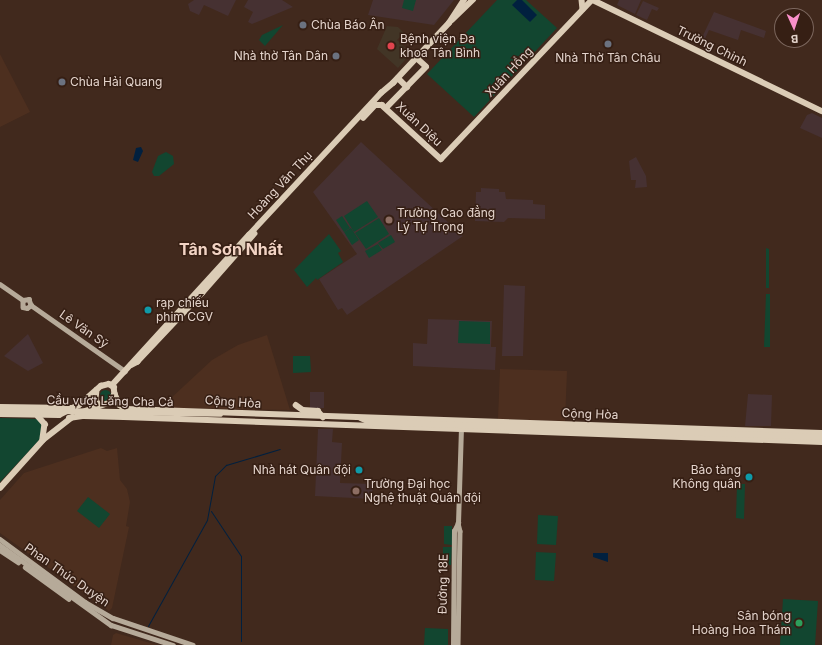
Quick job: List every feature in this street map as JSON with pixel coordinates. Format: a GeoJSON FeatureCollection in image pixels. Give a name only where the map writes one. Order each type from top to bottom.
{"type":"FeatureCollection","features":[{"type":"Feature","properties":{"kind":"main road","name":"Hoàng Văn Thụ"},"geometry":{"type":"LineString","coordinates":[[449,23],[464,0]]}},
{"type":"Feature","properties":{"kind":"main road","name":"Hoàng Văn Thụ"},"geometry":{"type":"LineString","coordinates":[[231,258],[381,93],[390,87],[449,23],[473,0]]}},
{"type":"Feature","properties":{"kind":"main road"},"geometry":{"type":"LineString","coordinates":[[582,0],[583,9]]}},
{"type":"Feature","properties":{"kind":"main road","name":"Xuân Hồng"},"geometry":{"type":"LineString","coordinates":[[441,159],[593,0]]}},
{"type":"Feature","properties":{"kind":"main road","name":"Trường Chinh"},"geometry":{"type":"LineString","coordinates":[[593,0],[822,107]]}},
{"type":"Feature","properties":{"kind":"main road","name":"Trường Chinh"},"geometry":{"type":"LineString","coordinates":[[633,19],[822,111]]}},
{"type":"Feature","properties":{"kind":"main road","name":"Hoàng Văn Thụ"},"geometry":{"type":"LineString","coordinates":[[112,385],[131,365],[132,361],[375,105],[384,107],[407,87],[426,66],[416,58]]}},
{"type":"Feature","properties":{"kind":"main road"},"geometry":{"type":"LineString","coordinates":[[398,78],[407,87]]}},
{"type":"Feature","properties":{"kind":"main road"},"geometry":{"type":"LineString","coordinates":[[384,107],[390,87]]}},
{"type":"Feature","properties":{"kind":"main road","name":"Xuân Diệu"},"geometry":{"type":"LineString","coordinates":[[384,107],[441,159]]}},
{"type":"Feature","properties":{"kind":"main road","name":"Lê Văn Sỹ"},"geometry":{"type":"LineString","coordinates":[[0,284],[23,300],[29,299],[31,305],[125,371]]}},
{"type":"Feature","properties":{"kind":"main road"},"geometry":{"type":"LineString","coordinates":[[0,414],[56,415],[75,408],[105,384],[112,385],[115,394],[112,401],[104,407],[69,418],[43,440],[0,488]]}},
{"type":"Feature","properties":{"kind":"main road"},"geometry":{"type":"LineString","coordinates":[[99,388],[96,400],[114,417]]}},
{"type":"Feature","properties":{"kind":"main road","name":"Cộng Hòa"},"geometry":{"type":"LineString","coordinates":[[115,394],[120,405],[125,408],[234,414],[358,417],[461,425],[822,442]]}},
{"type":"Feature","properties":{"kind":"main road"},"geometry":{"type":"LineString","coordinates":[[296,405],[303,410],[317,411],[323,417]]}},
{"type":"Feature","properties":{"kind":"main road"},"geometry":{"type":"LineString","coordinates":[[0,407],[75,408]]}},
{"type":"Feature","properties":{"kind":"main road"},"geometry":{"type":"LineString","coordinates":[[104,407],[134,418]]}},
{"type":"Feature","properties":{"kind":"main road","name":"Cầu vượt Lăng Cha Cả"},"geometry":{"type":"LineString","coordinates":[[0,410],[234,414]]}},
{"type":"Feature","properties":{"kind":"main road"},"geometry":{"type":"LineString","coordinates":[[36,415],[45,424],[43,440]]}},
{"type":"Feature","properties":{"kind":"main road","name":"Cộng Hòa"},"geometry":{"type":"LineString","coordinates":[[69,418],[114,417],[360,426],[461,425],[822,433]]}},
{"type":"Feature","properties":{"kind":"main road","name":"Cộng Hòa"},"geometry":{"type":"LineString","coordinates":[[358,417],[370,422],[822,438]]}},
{"type":"Feature","properties":{"kind":"main road","name":"Cộng Hòa"},"geometry":{"type":"LineString","coordinates":[[360,426],[370,422]]}},
{"type":"Feature","properties":{"kind":"main road","name":"Đường 18E"},"geometry":{"type":"LineString","coordinates":[[453,645],[456,637],[459,570],[460,531],[458,523],[461,425]]}},
{"type":"Feature","properties":{"kind":"main road","name":"Đường 18E"},"geometry":{"type":"LineString","coordinates":[[458,523],[454,531],[456,637],[458,645]]}},
{"type":"Feature","properties":{"kind":"main road","name":"Phan Thúc Duyện"},"geometry":{"type":"LineString","coordinates":[[0,539],[85,602],[113,618],[187,644],[194,645]]}},
{"type":"Feature","properties":{"kind":"main road"},"geometry":{"type":"LineString","coordinates":[[0,545],[80,604]]}},
{"type":"Feature","properties":{"kind":"main road","name":"Phan Thúc Duyện"},"geometry":{"type":"LineString","coordinates":[[0,550],[111,626],[173,645]]}},
{"type":"Feature","properties":{"kind":"main road"},"geometry":{"type":"LineString","coordinates":[[454,569],[459,570]]}},
{"type":"Feature","properties":{"kind":"shaded area"},"geometry":{"type":"Polygon","coordinates":[[[194,0],[236,0],[228,16],[204,5],[199,15],[190,11],[188,4],[194,0]]]}},
{"type":"Feature","properties":{"kind":"shaded area"},"geometry":{"type":"Polygon","coordinates":[[[248,0],[282,0],[293,7],[252,24],[248,22],[253,12],[244,7],[248,0]]]}},
{"type":"Feature","properties":{"kind":"shaded area"},"geometry":{"type":"Polygon","coordinates":[[[373,0],[454,0],[434,25],[368,15],[373,0]]]}},
{"type":"Feature","properties":{"kind":"shaded area"},"geometry":{"type":"Polygon","coordinates":[[[619,0],[641,0],[635,14],[617,5],[619,0]]]}},
{"type":"Feature","properties":{"kind":"shaded area"},"geometry":{"type":"Polygon","coordinates":[[[643,1],[659,8],[657,11],[652,9],[647,20],[636,15],[643,1]]]}},
{"type":"Feature","properties":{"kind":"shaded area"},"geometry":{"type":"Polygon","coordinates":[[[714,12],[766,31],[764,38],[741,30],[738,40],[709,30],[702,45],[699,44],[714,12]]]}},
{"type":"Feature","properties":{"kind":"shaded area","name":"Bệnh viện Đa khoa Tân Bình"},"geometry":{"type":"Polygon","coordinates":[[[387,26],[398,27],[404,33],[397,40],[411,53],[398,68],[377,49],[387,26]]]}},
{"type":"Feature","properties":{"kind":"shaded area"},"geometry":{"type":"Polygon","coordinates":[[[0,54],[30,112],[0,127],[0,54]]]}},
{"type":"Feature","properties":{"kind":"shaded area"},"geometry":{"type":"Polygon","coordinates":[[[812,113],[822,118],[822,138],[800,128],[807,115],[812,113]]]}},
{"type":"Feature","properties":{"kind":"shaded area","name":"Trường Cao đẳng Lý Tự Trọng"},"geometry":{"type":"Polygon","coordinates":[[[361,142],[463,236],[347,315],[342,308],[338,310],[319,279],[357,254],[313,192],[361,142]]]}},
{"type":"Feature","properties":{"kind":"shaded area"},"geometry":{"type":"Polygon","coordinates":[[[636,157],[646,176],[647,187],[635,188],[636,180],[631,180],[629,161],[636,157]]]}},
{"type":"Feature","properties":{"kind":"shaded area"},"geometry":{"type":"Polygon","coordinates":[[[481,188],[499,189],[499,192],[505,192],[506,199],[533,200],[533,204],[545,205],[545,219],[508,218],[504,222],[475,221],[476,192],[481,192],[481,188]]]}},
{"type":"Feature","properties":{"kind":"shaded area"},"geometry":{"type":"Polygon","coordinates":[[[504,285],[525,286],[523,356],[502,356],[504,285]]]}},
{"type":"Feature","properties":{"kind":"shaded area"},"geometry":{"type":"Polygon","coordinates":[[[428,319],[492,321],[491,347],[496,347],[495,370],[413,366],[413,343],[427,344],[428,319]]]}},
{"type":"Feature","properties":{"kind":"shaded area"},"geometry":{"type":"Polygon","coordinates":[[[28,334],[43,363],[28,371],[4,356],[28,334]]]}},
{"type":"Feature","properties":{"kind":"shaded area"},"geometry":{"type":"Polygon","coordinates":[[[267,335],[290,410],[174,408],[170,399],[212,360],[238,345],[267,335]]]}},
{"type":"Feature","properties":{"kind":"shaded area"},"geometry":{"type":"Polygon","coordinates":[[[500,369],[567,371],[565,421],[498,419],[500,369]]]}},
{"type":"Feature","properties":{"kind":"shaded area"},"geometry":{"type":"Polygon","coordinates":[[[310,392],[324,392],[324,408],[310,408],[310,392]]]}},
{"type":"Feature","properties":{"kind":"shaded area"},"geometry":{"type":"Polygon","coordinates":[[[748,394],[772,395],[771,426],[745,426],[748,394]]]}},
{"type":"Feature","properties":{"kind":"shaded area"},"geometry":{"type":"Polygon","coordinates":[[[318,429],[333,429],[332,442],[342,443],[340,483],[373,484],[372,499],[315,496],[318,429]]]}},
{"type":"Feature","properties":{"kind":"shaded area"},"geometry":{"type":"Polygon","coordinates":[[[101,448],[107,451],[117,448],[120,480],[127,489],[130,502],[126,526],[129,527],[112,608],[109,611],[0,533],[0,500],[24,473],[101,448]]]}},
{"type":"Feature","properties":{"kind":"shaded area"},"geometry":{"type":"Polygon","coordinates":[[[116,633],[157,645],[111,645],[113,635],[116,633]]]}},
{"type":"Feature","properties":{"kind":"green space"},"geometry":{"type":"Polygon","coordinates":[[[404,0],[416,0],[413,11],[402,8],[404,0]]]}},
{"type":"Feature","properties":{"kind":"green space"},"geometry":{"type":"Polygon","coordinates":[[[497,0],[526,0],[557,28],[474,117],[427,74],[497,0]]]}},
{"type":"Feature","properties":{"kind":"green space"},"geometry":{"type":"Polygon","coordinates":[[[283,25],[265,46],[259,40],[262,35],[283,25]]]}},
{"type":"Feature","properties":{"kind":"green space"},"geometry":{"type":"Polygon","coordinates":[[[166,152],[173,156],[174,164],[159,176],[154,176],[152,172],[158,156],[166,152]]]}},
{"type":"Feature","properties":{"kind":"green space"},"geometry":{"type":"Polygon","coordinates":[[[367,201],[378,217],[354,232],[344,216],[367,201]]]}},
{"type":"Feature","properties":{"kind":"green space"},"geometry":{"type":"Polygon","coordinates":[[[342,216],[350,228],[344,232],[336,220],[342,216]]]}},
{"type":"Feature","properties":{"kind":"green space"},"geometry":{"type":"Polygon","coordinates":[[[379,218],[389,234],[366,249],[355,233],[379,218]]]}},
{"type":"Feature","properties":{"kind":"green space"},"geometry":{"type":"Polygon","coordinates":[[[351,228],[359,240],[352,245],[344,232],[351,228]]]}},
{"type":"Feature","properties":{"kind":"green space"},"geometry":{"type":"Polygon","coordinates":[[[329,234],[341,251],[338,253],[343,262],[317,280],[316,278],[307,287],[294,270],[329,234]]]}},
{"type":"Feature","properties":{"kind":"green space"},"geometry":{"type":"Polygon","coordinates":[[[391,235],[395,242],[383,249],[378,243],[391,235]]]}},
{"type":"Feature","properties":{"kind":"green space"},"geometry":{"type":"Polygon","coordinates":[[[378,244],[382,250],[369,258],[365,251],[378,244]]]}},
{"type":"Feature","properties":{"kind":"green space"},"geometry":{"type":"Polygon","coordinates":[[[766,248],[769,249],[769,288],[766,288],[766,248]]]}},
{"type":"Feature","properties":{"kind":"green space"},"geometry":{"type":"Polygon","coordinates":[[[766,294],[770,294],[770,347],[764,347],[766,294]]]}},
{"type":"Feature","properties":{"kind":"green space"},"geometry":{"type":"Polygon","coordinates":[[[459,321],[490,322],[490,344],[458,343],[459,321]]]}},
{"type":"Feature","properties":{"kind":"green space"},"geometry":{"type":"Polygon","coordinates":[[[293,356],[310,356],[311,372],[293,373],[293,356]]]}},
{"type":"Feature","properties":{"kind":"green space"},"geometry":{"type":"Polygon","coordinates":[[[105,389],[109,391],[111,395],[109,399],[105,401],[101,399],[99,395],[101,391],[105,389]]]}},
{"type":"Feature","properties":{"kind":"green space"},"geometry":{"type":"Polygon","coordinates":[[[0,418],[38,419],[43,422],[43,436],[0,482],[0,418]]]}},
{"type":"Feature","properties":{"kind":"green space"},"geometry":{"type":"Polygon","coordinates":[[[737,484],[745,484],[744,519],[736,518],[737,484]]]}},
{"type":"Feature","properties":{"kind":"green space"},"geometry":{"type":"Polygon","coordinates":[[[88,497],[110,514],[99,528],[77,511],[88,497]]]}},
{"type":"Feature","properties":{"kind":"green space"},"geometry":{"type":"Polygon","coordinates":[[[538,515],[558,516],[556,545],[537,544],[538,515]]]}},
{"type":"Feature","properties":{"kind":"green space"},"geometry":{"type":"Polygon","coordinates":[[[444,526],[452,526],[452,545],[444,544],[444,526]]]}},
{"type":"Feature","properties":{"kind":"green space"},"geometry":{"type":"Polygon","coordinates":[[[443,547],[452,547],[451,565],[443,565],[443,547]]]}},
{"type":"Feature","properties":{"kind":"green space"},"geometry":{"type":"Polygon","coordinates":[[[536,552],[556,553],[554,581],[535,580],[536,552]]]}},
{"type":"Feature","properties":{"kind":"green space","name":"Sân bóng Hoàng Hoa Thám"},"geometry":{"type":"Polygon","coordinates":[[[783,599],[818,601],[815,645],[780,645],[783,599]]]}},
{"type":"Feature","properties":{"kind":"green space"},"geometry":{"type":"Polygon","coordinates":[[[425,628],[448,629],[448,645],[424,645],[425,628]]]}},
{"type":"Feature","properties":{"kind":"water"},"geometry":{"type":"Polygon","coordinates":[[[517,0],[522,0],[537,15],[530,22],[512,5],[517,0]]]}},
{"type":"Feature","properties":{"kind":"water"},"geometry":{"type":"Polygon","coordinates":[[[141,147],[143,151],[138,162],[133,160],[136,148],[141,147]]]}},
{"type":"Feature","properties":{"kind":"water"},"geometry":{"type":"Polygon","coordinates":[[[593,553],[608,553],[608,562],[593,557],[593,553]]]}},
{"type":"Feature","properties":{"kind":"waterway"},"geometry":{"type":"LineString","coordinates":[[148,626],[207,520],[215,476],[226,465],[280,449]]}},
{"type":"Feature","properties":{"kind":"waterway"},"geometry":{"type":"LineString","coordinates":[[211,511],[241,556],[241,641]]}},
{"type":"Feature","properties":{"kind":"place","name":"Chùa Báo Ân"},"geometry":{"type":"Point","coordinates":[303,25]}},
{"type":"Feature","properties":{"kind":"place","name":"Nhà Thờ Tân Châu"},"geometry":{"type":"Point","coordinates":[608,44]}},
{"type":"Feature","properties":{"kind":"place","name":"Bệnh viện Đa khoa Tân Bình"},"geometry":{"type":"Point","coordinates":[391,46]}},
{"type":"Feature","properties":{"kind":"place","name":"Nhà thờ Tân Dân"},"geometry":{"type":"Point","coordinates":[336,56]}},
{"type":"Feature","properties":{"kind":"place","name":"Chùa Hải Quang"},"geometry":{"type":"Point","coordinates":[62,82]}},
{"type":"Feature","properties":{"kind":"place","name":"Trường Cao đẳng Lý Tự Trọng"},"geometry":{"type":"Point","coordinates":[389,220]}},
{"type":"Feature","properties":{"kind":"place","name":"rạp chiếu phim CGV"},"geometry":{"type":"Point","coordinates":[148,310]}},
{"type":"Feature","properties":{"kind":"place","name":"Nhà hát Quân đội"},"geometry":{"type":"Point","coordinates":[359,470]}},
{"type":"Feature","properties":{"kind":"place","name":"Bảo tàng Không quân"},"geometry":{"type":"Point","coordinates":[749,477]}},
{"type":"Feature","properties":{"kind":"place","name":"Trường Đại học Nghệ thuật Quân đội"},"geometry":{"type":"Point","coordinates":[356,491]}},
{"type":"Feature","properties":{"kind":"place","name":"Sân bóng Hoàng Hoa Thám"},"geometry":{"type":"Point","coordinates":[799,623]}},
{"type":"Feature","properties":{"kind":"district","name":"Tân Sơn Nhất"},"geometry":{"type":"Point","coordinates":[231,249]}}]}
